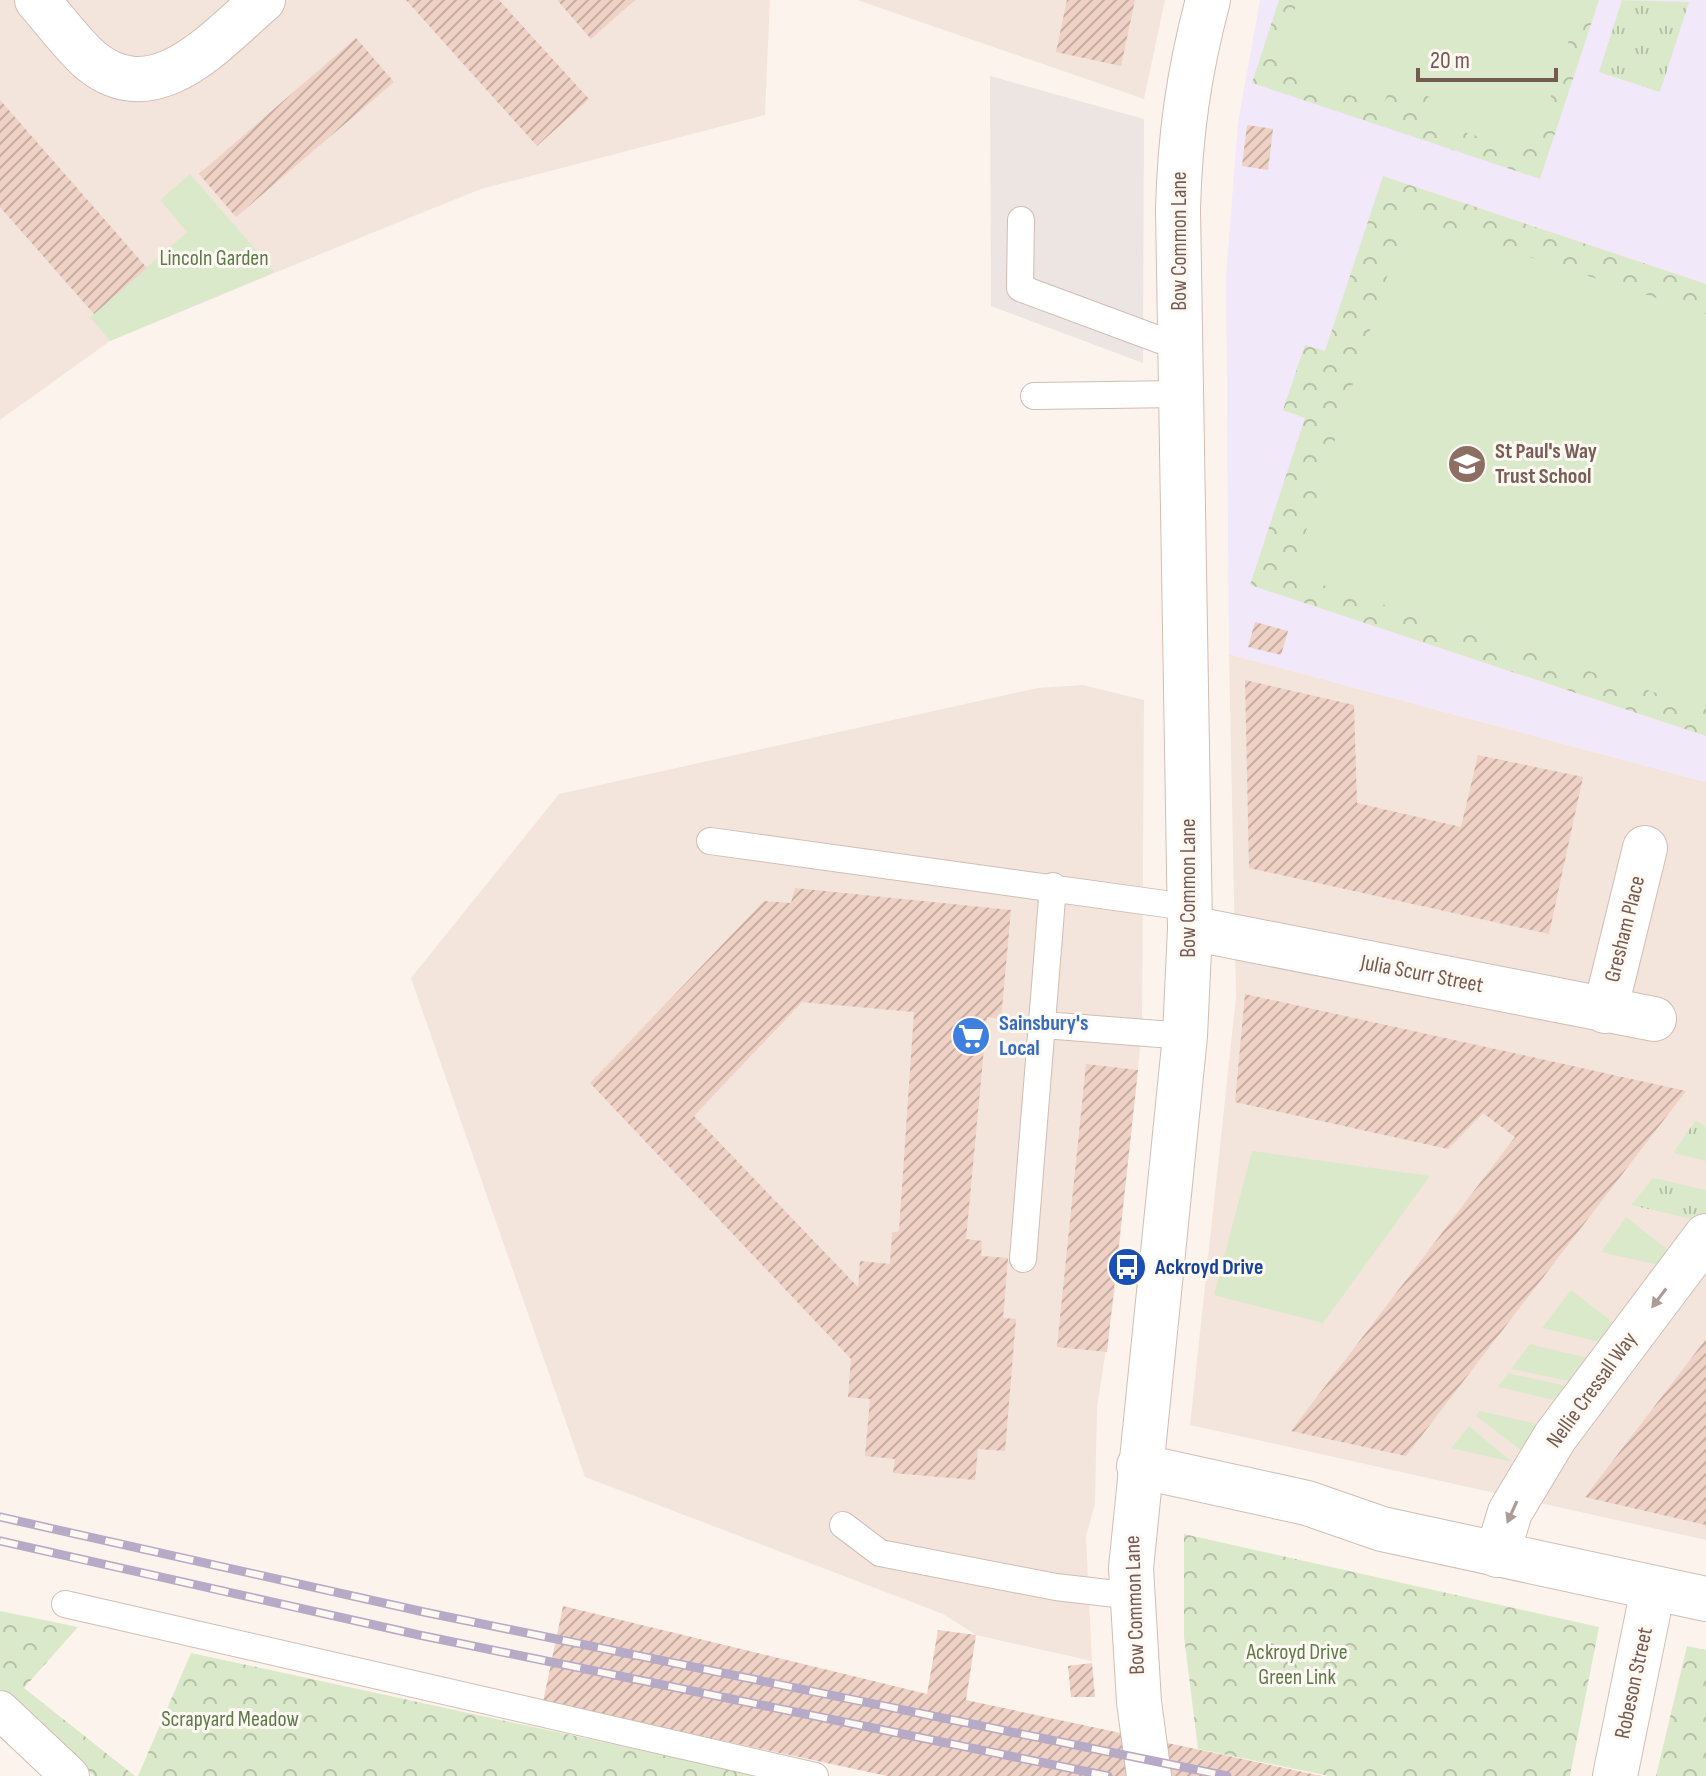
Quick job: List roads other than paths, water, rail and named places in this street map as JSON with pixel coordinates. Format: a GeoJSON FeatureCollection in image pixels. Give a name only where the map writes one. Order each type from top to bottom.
{"type":"FeatureCollection","features":[{"type":"Feature","properties":{"kind":"street"},"geometry":{"type":"LineString","coordinates":[[37,0],[91,61],[117,75],[139,80],[159,77],[189,64],[263,0]]}},
{"type":"Feature","properties":{"kind":"street","name":"Bow Common Lane"},"geometry":{"type":"LineString","coordinates":[[1149,1776],[1139,1702],[1131,1568],[1185,1036],[1187,670],[1178,209],[1182,116],[1190,68],[1208,0]]}},
{"type":"Feature","properties":{"kind":"street","name":"Gresham Place"},"geometry":{"type":"LineString","coordinates":[[1605,1011],[1645,848]]}},
{"type":"Feature","properties":{"kind":"street","name":"Julia Scurr Street"},"geometry":{"type":"LineString","coordinates":[[1188,917],[1605,1011],[1654,1019]]}},
{"type":"Feature","properties":{"kind":"street","name":"Nellie Cressall Way"},"geometry":{"type":"LineString","coordinates":[[1497,1555],[1510,1512],[1555,1437],[1706,1236]]}},
{"type":"Feature","properties":{"kind":"street"},"geometry":{"type":"LineString","coordinates":[[1139,1466],[1307,1503],[1382,1529],[1706,1599]]}},
{"type":"Feature","properties":{"kind":"street","name":"Robeson Street"},"geometry":{"type":"LineString","coordinates":[[1615,1776],[1653,1589]]}},
{"type":"Feature","properties":{"kind":"street"},"geometry":{"type":"LineString","coordinates":[[0,1710],[70,1776]]}},
{"type":"Feature","properties":{"kind":"lane"},"geometry":{"type":"LineString","coordinates":[[1021,220],[1020,288],[1179,347]]}},
{"type":"Feature","properties":{"kind":"lane"},"geometry":{"type":"LineString","coordinates":[[1034,396],[1180,394]]}},
{"type":"Feature","properties":{"kind":"lane"},"geometry":{"type":"LineString","coordinates":[[710,841],[1053,886],[1188,917]]}},
{"type":"Feature","properties":{"kind":"lane"},"geometry":{"type":"LineString","coordinates":[[1023,1259],[1053,886]]}},
{"type":"Feature","properties":{"kind":"lane"},"geometry":{"type":"LineString","coordinates":[[1044,1025],[1185,1036]]}},
{"type":"Feature","properties":{"kind":"lane"},"geometry":{"type":"LineString","coordinates":[[843,1525],[880,1553],[1056,1587],[1133,1596]]}},
{"type":"Feature","properties":{"kind":"lane"},"geometry":{"type":"LineString","coordinates":[[65,1604],[815,1776]]}},
{"type":"Feature","properties":{"kind":"railway"},"geometry":{"type":"LineString","coordinates":[[0,1517],[424,1612],[1227,1776]]}},
{"type":"Feature","properties":{"kind":"railway"},"geometry":{"type":"LineString","coordinates":[[0,1541],[419,1635],[1108,1776]]}},
{"type":"Feature","properties":{"kind":"place","name":"St Paul's Way Trust School"},"geometry":{"type":"Point","coordinates":[1467,464]}},
{"type":"Feature","properties":{"kind":"place","name":"Sainsbury's Local"},"geometry":{"type":"Point","coordinates":[971,1036]}},
{"type":"Feature","properties":{"kind":"place","name":"Ackroyd Drive"},"geometry":{"type":"Point","coordinates":[1127,1267]}},
{"type":"Feature","properties":{"kind":"park label","name":"Lincoln Garden"},"geometry":{"type":"Point","coordinates":[214,258]}},
{"type":"Feature","properties":{"kind":"park label","name":"Ackroyd Drive Green Link"},"geometry":{"type":"Point","coordinates":[1297,1664]}},
{"type":"Feature","properties":{"kind":"park label","name":"Scrapyard Meadow"},"geometry":{"type":"Point","coordinates":[230,1719]}}]}
